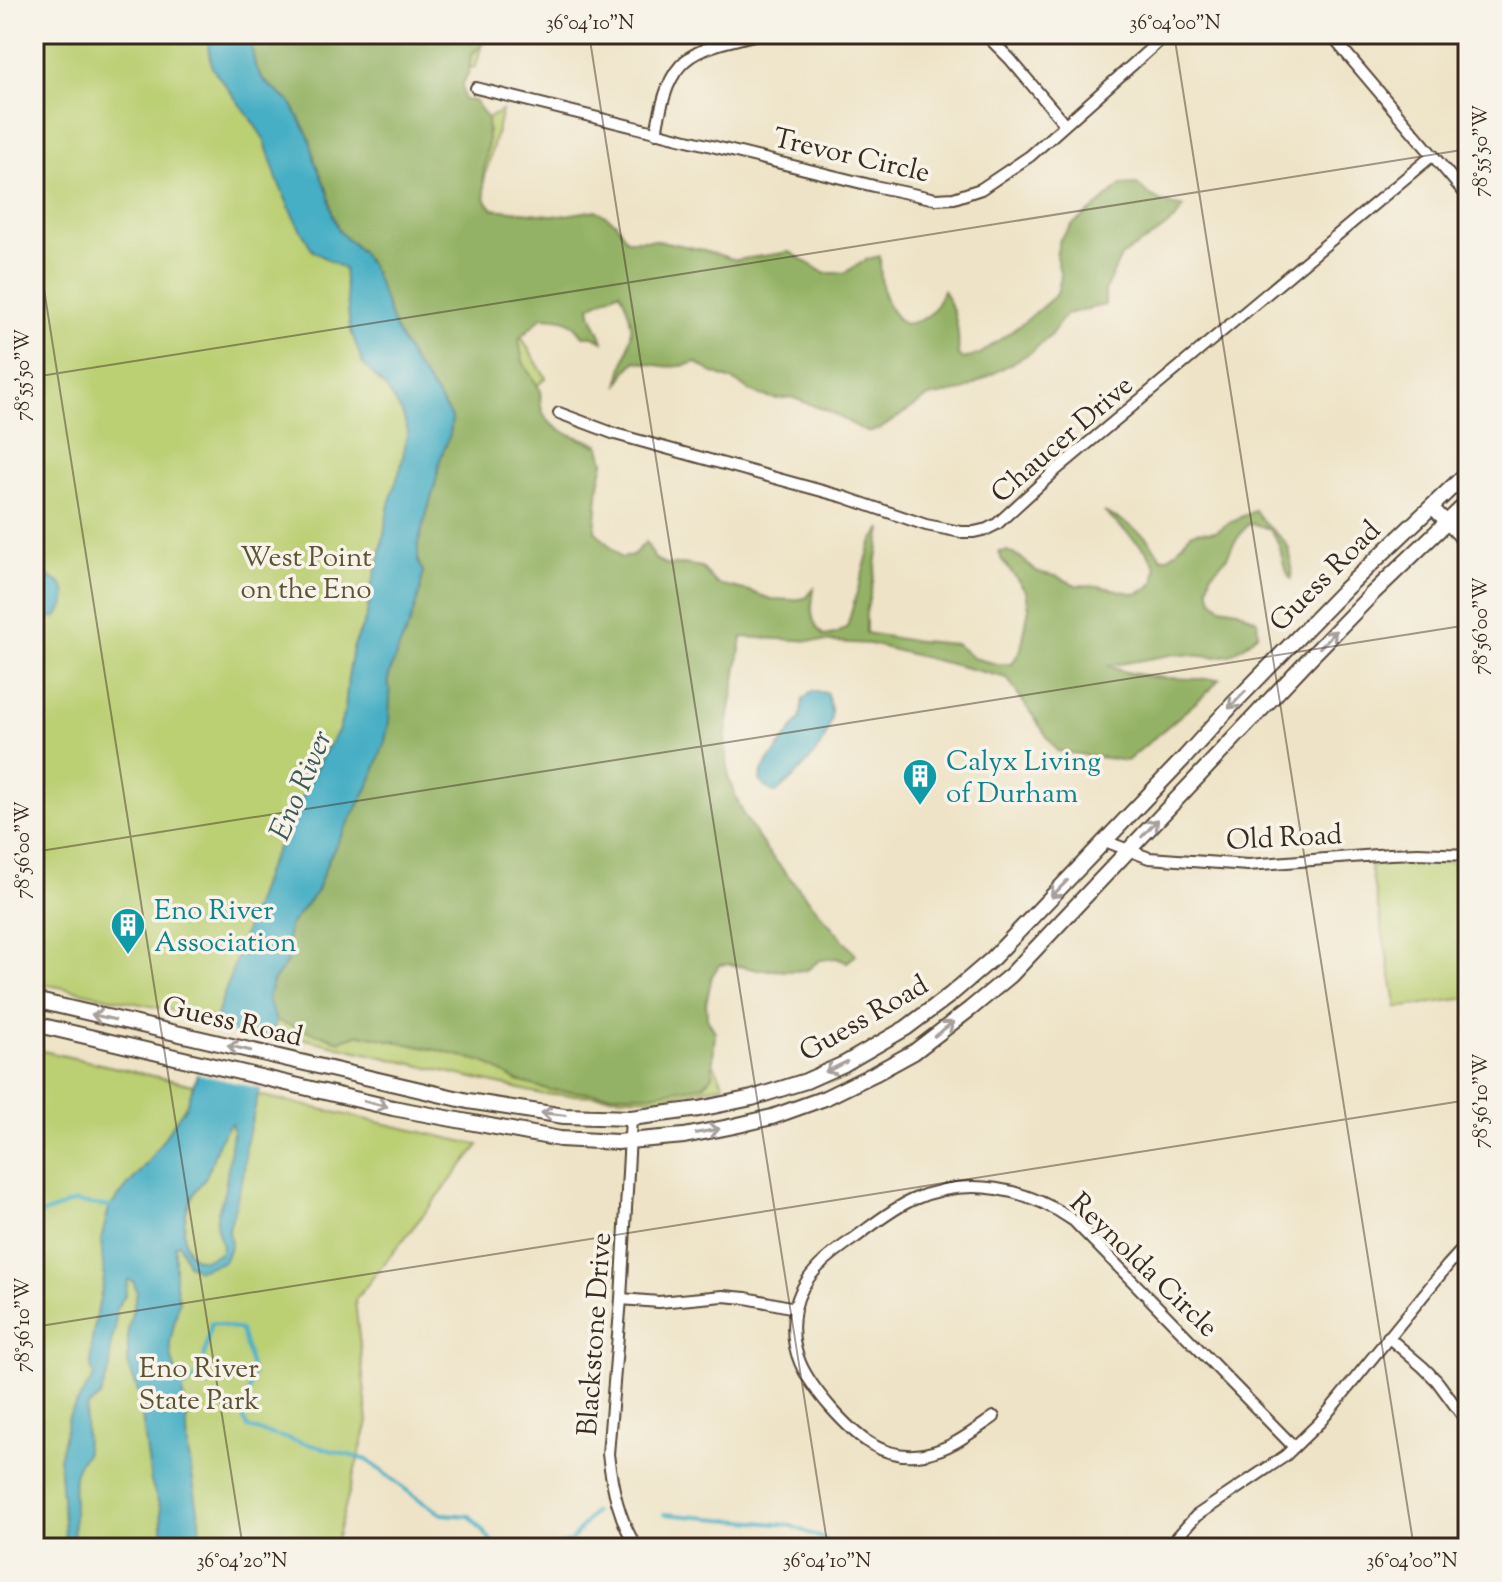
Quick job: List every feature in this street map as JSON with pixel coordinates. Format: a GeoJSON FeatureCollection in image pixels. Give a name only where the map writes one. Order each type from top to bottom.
{"type":"FeatureCollection","features":[{"type":"Feature","properties":{"kind":"main road","name":"Guess Road"},"geometry":{"type":"LineString","coordinates":[[34,1000],[468,1101],[564,1116],[631,1118],[752,1098],[806,1081],[844,1064],[906,1028],[992,959],[1352,581],[1468,472]]}},
{"type":"Feature","properties":{"kind":"main road","name":"Guess Road"},"geometry":{"type":"LineString","coordinates":[[34,1024],[393,1108],[560,1139],[617,1142],[684,1136],[772,1117],[825,1098],[914,1052],[1011,975],[1305,663],[1468,502]]}},
{"type":"Feature","properties":{"kind":"street"},"geometry":{"type":"LineString","coordinates":[[656,133],[669,83],[684,61],[703,49],[759,34]]}},
{"type":"Feature","properties":{"kind":"street"},"geometry":{"type":"LineString","coordinates":[[985,34],[1065,124]]}},
{"type":"Feature","properties":{"kind":"street","name":"Trevor Circle"},"geometry":{"type":"LineString","coordinates":[[476,88],[874,186],[936,199],[954,198],[981,189],[1030,156],[1167,34]]}},
{"type":"Feature","properties":{"kind":"street"},"geometry":{"type":"LineString","coordinates":[[1330,34],[1468,197]]}},
{"type":"Feature","properties":{"kind":"street","name":"Chaucer Drive"},"geometry":{"type":"LineString","coordinates":[[559,413],[615,434],[844,497],[926,525],[961,532],[987,529],[1007,517],[1056,470],[1433,155]]}},
{"type":"Feature","properties":{"kind":"street"},"geometry":{"type":"LineString","coordinates":[[1432,507],[1460,536],[1468,554]]}},
{"type":"Feature","properties":{"kind":"street","name":"Old Road"},"geometry":{"type":"LineString","coordinates":[[1105,841],[1149,858],[1248,865],[1418,853],[1468,855]]}},
{"type":"Feature","properties":{"kind":"street","name":"Blackstone Drive"},"geometry":{"type":"LineString","coordinates":[[631,1118],[608,1454],[622,1518],[637,1548]]}},
{"type":"Feature","properties":{"kind":"street","name":"Reynolda Circle"},"geometry":{"type":"LineString","coordinates":[[994,1417],[945,1448],[925,1454],[895,1453],[872,1445],[850,1429],[813,1387],[804,1374],[794,1344],[795,1308],[808,1279],[829,1256],[910,1201],[941,1191],[962,1188],[1021,1193],[1074,1221],[1294,1447]]}},
{"type":"Feature","properties":{"kind":"street"},"geometry":{"type":"LineString","coordinates":[[1173,1542],[1196,1516],[1273,1465],[1320,1422],[1468,1243]]}},
{"type":"Feature","properties":{"kind":"street"},"geometry":{"type":"LineString","coordinates":[[621,1299],[659,1302],[723,1296],[795,1308]]}},
{"type":"Feature","properties":{"kind":"street"},"geometry":{"type":"LineString","coordinates":[[1388,1337],[1437,1381],[1468,1423]]}},
{"type":"Feature","properties":{"kind":"green space","name":"West Point on the Eno"},"geometry":{"type":"Polygon","coordinates":[[[34,34],[484,34],[476,67],[450,71],[438,100],[487,119],[502,111],[465,255],[473,256],[546,378],[534,388],[532,422],[599,444],[519,1003],[672,978],[724,1085],[658,1098],[541,1094],[271,1031],[34,982],[34,34]]]}},
{"type":"Feature","properties":{"kind":"green space"},"geometry":{"type":"Polygon","coordinates":[[[249,34],[493,34],[471,55],[469,72],[462,85],[464,100],[475,101],[487,118],[488,141],[483,177],[486,201],[493,209],[560,216],[596,210],[615,222],[627,240],[656,240],[736,260],[790,252],[824,273],[844,273],[868,259],[880,256],[887,302],[904,324],[919,321],[930,314],[943,290],[956,321],[958,355],[964,359],[980,354],[1057,294],[1061,277],[1056,256],[1060,239],[1073,224],[1121,185],[1137,184],[1158,200],[1184,207],[1174,220],[1155,235],[1121,256],[1105,290],[1105,305],[1066,314],[1049,337],[1030,353],[962,391],[928,397],[880,429],[867,432],[828,411],[791,397],[776,399],[756,394],[696,362],[673,367],[636,361],[618,386],[631,339],[630,318],[620,291],[590,306],[603,342],[594,336],[583,336],[566,320],[542,317],[519,339],[524,362],[541,391],[540,403],[549,422],[600,447],[604,462],[595,531],[621,558],[632,556],[646,542],[655,559],[667,565],[701,567],[717,584],[771,599],[806,598],[814,589],[812,614],[824,636],[847,627],[871,544],[882,528],[866,613],[866,633],[956,644],[973,658],[997,664],[1012,664],[1021,649],[1029,608],[1026,591],[999,552],[1007,551],[1020,557],[1037,572],[1076,585],[1136,594],[1148,589],[1155,580],[1156,567],[1147,551],[1104,512],[1145,536],[1162,558],[1175,552],[1194,532],[1217,531],[1255,510],[1286,544],[1290,552],[1291,579],[1270,530],[1248,524],[1227,557],[1211,574],[1208,587],[1212,599],[1221,607],[1238,610],[1257,620],[1258,633],[1230,655],[1175,654],[1109,666],[1147,676],[1219,679],[1127,761],[1057,751],[1007,678],[870,644],[742,637],[725,740],[729,780],[744,816],[767,851],[856,955],[847,962],[836,958],[820,960],[807,970],[719,965],[712,976],[706,1003],[707,1018],[715,1032],[712,1075],[704,1085],[652,1094],[550,1090],[517,1081],[484,1062],[441,1051],[360,1034],[340,1041],[276,1021],[268,999],[272,983],[287,962],[289,926],[316,892],[329,858],[368,788],[390,697],[388,678],[420,591],[423,572],[418,562],[418,544],[452,419],[413,362],[395,329],[374,272],[362,253],[339,232],[310,139],[291,103],[264,81],[255,66],[249,34]]]}},
{"type":"Feature","properties":{"kind":"green space"},"geometry":{"type":"Polygon","coordinates":[[[1421,860],[1468,864],[1468,998],[1397,1008],[1370,865],[1421,860]]]}},
{"type":"Feature","properties":{"kind":"green space","name":"Eno River State Park"},"geometry":{"type":"Polygon","coordinates":[[[34,1049],[193,1085],[232,1089],[479,1145],[355,1300],[368,1422],[334,1548],[34,1548],[34,1049]]]}},
{"type":"Feature","properties":{"kind":"water"},"geometry":{"type":"Polygon","coordinates":[[[206,34],[249,34],[255,66],[264,81],[291,103],[310,139],[339,231],[362,253],[374,272],[395,329],[413,362],[452,419],[418,544],[418,562],[423,572],[420,591],[388,678],[389,722],[385,741],[368,788],[329,858],[316,892],[289,926],[287,962],[272,983],[268,999],[276,1021],[246,1144],[244,1172],[229,1229],[231,1245],[224,1262],[198,1270],[188,1264],[179,1244],[175,1245],[175,1280],[179,1301],[170,1343],[186,1406],[188,1451],[199,1516],[200,1548],[159,1548],[163,1543],[161,1510],[151,1482],[139,1394],[128,1364],[128,1330],[137,1292],[133,1281],[128,1280],[125,1295],[116,1309],[110,1368],[100,1397],[87,1407],[86,1454],[77,1467],[74,1480],[74,1548],[66,1548],[59,1459],[69,1416],[94,1376],[91,1366],[92,1339],[104,1278],[101,1240],[109,1208],[147,1163],[187,1104],[266,871],[321,758],[338,731],[345,710],[353,648],[367,615],[389,504],[408,431],[402,413],[386,388],[363,364],[350,328],[344,269],[313,251],[294,218],[264,139],[212,68],[206,34]],[[232,1123],[222,1136],[208,1173],[193,1195],[186,1213],[185,1243],[193,1257],[209,1258],[221,1252],[217,1215],[225,1190],[232,1123]]]}},
{"type":"Feature","properties":{"kind":"water"},"geometry":{"type":"Polygon","coordinates":[[[34,569],[59,583],[66,593],[66,600],[56,618],[34,613],[34,569]]]}},
{"type":"Feature","properties":{"kind":"water"},"geometry":{"type":"Polygon","coordinates":[[[813,691],[827,693],[831,716],[827,734],[808,762],[776,793],[760,780],[763,769],[800,719],[803,699],[813,691]]]}},
{"type":"Feature","properties":{"kind":"pier"},"geometry":{"type":"Polygon","coordinates":[[[208,1028],[275,1043],[263,1089],[193,1073],[208,1028]]]}},
{"type":"Feature","properties":{"kind":"waterway"},"geometry":{"type":"LineString","coordinates":[[34,1217],[74,1202],[112,1207]]}},
{"type":"Feature","properties":{"kind":"waterway"},"geometry":{"type":"LineString","coordinates":[[177,1394],[201,1373],[211,1323],[241,1330],[253,1373],[243,1418],[248,1428],[367,1460],[442,1514],[470,1516],[493,1543],[507,1548]]}},
{"type":"Feature","properties":{"kind":"waterway"},"geometry":{"type":"LineString","coordinates":[[547,1548],[570,1542],[594,1512]]}},
{"type":"Feature","properties":{"kind":"waterway"},"geometry":{"type":"LineString","coordinates":[[664,1514],[789,1525],[826,1540],[837,1548]]}},
{"type":"Feature","properties":{"kind":"place","name":"Calyx Living of Durham"},"geometry":{"type":"Point","coordinates":[920,807]}},
{"type":"Feature","properties":{"kind":"place","name":"Eno River Association"},"geometry":{"type":"Point","coordinates":[128,956]}},
{"type":"Feature","properties":{"kind":"water label","name":"Eno River"},"geometry":{"type":"Point","coordinates":[300,785]}}]}
